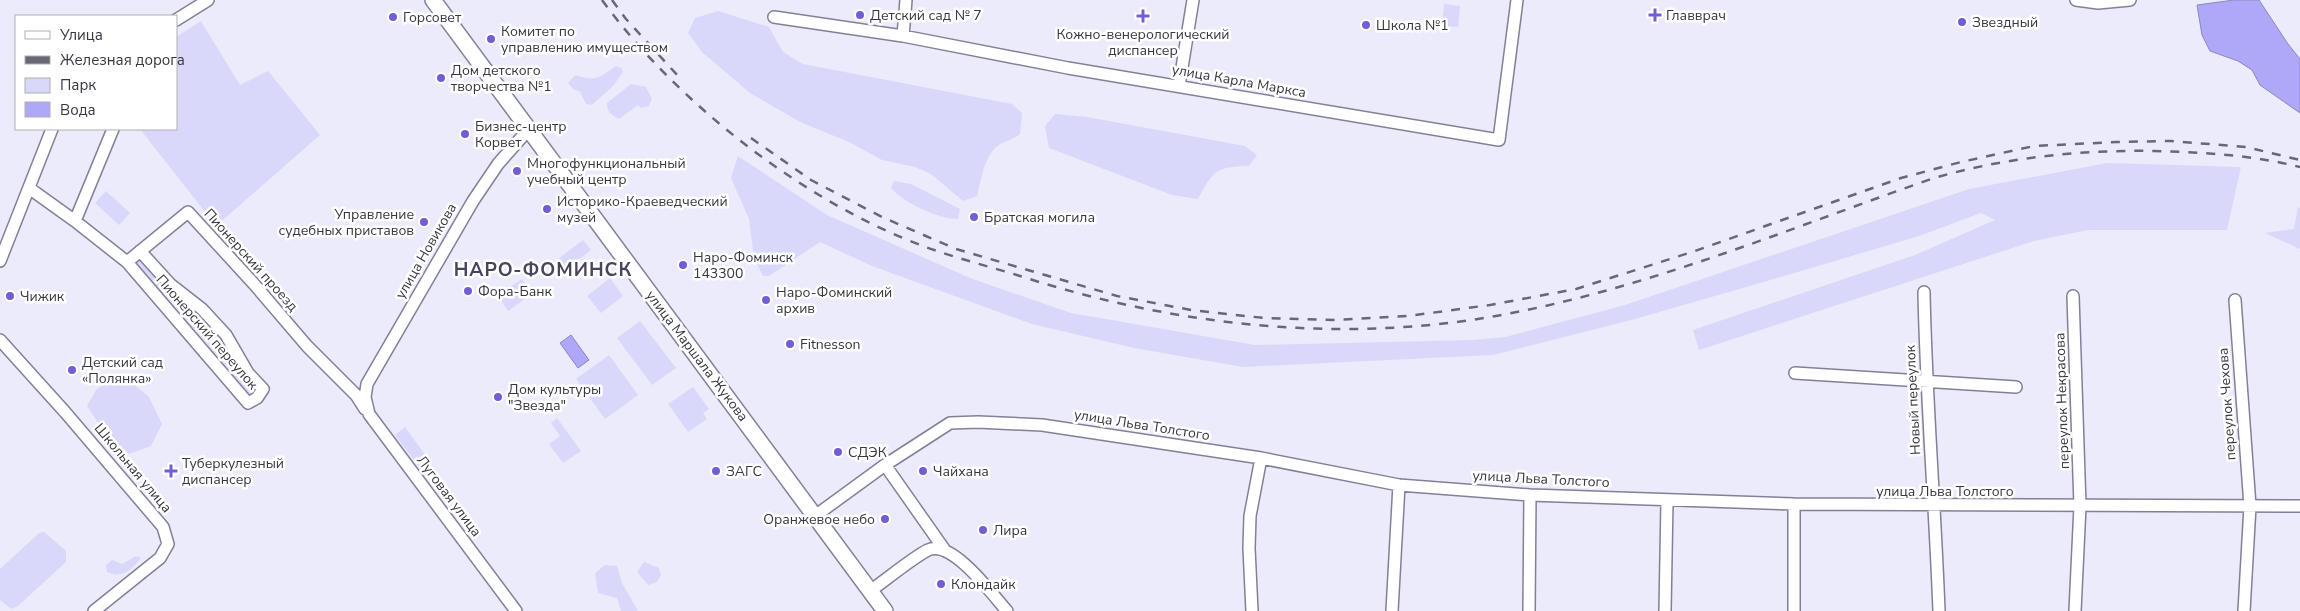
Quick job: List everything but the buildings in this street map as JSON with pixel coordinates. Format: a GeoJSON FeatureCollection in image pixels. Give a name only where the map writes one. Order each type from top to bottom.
{"type":"FeatureCollection","features":[{"type":"Feature","properties":{"kind":"main road","name":"улица Маршала Жукова"},"geometry":{"type":"LineString","coordinates":[[433,0],[885,611]]}},
{"type":"Feature","properties":{"kind":"street"},"geometry":{"type":"LineString","coordinates":[[178,19],[208,0]]}},
{"type":"Feature","properties":{"kind":"street"},"geometry":{"type":"LineString","coordinates":[[902,36],[906,0]]}},
{"type":"Feature","properties":{"kind":"street"},"geometry":{"type":"LineString","coordinates":[[1179,86],[1192,0]]}},
{"type":"Feature","properties":{"kind":"street","name":"улица Карла Маркса"},"geometry":{"type":"LineString","coordinates":[[774,17],[902,36],[1179,86],[1499,140],[1517,0]]}},
{"type":"Feature","properties":{"kind":"street"},"geometry":{"type":"LineString","coordinates":[[2076,0],[2098,3],[2130,0]]}},
{"type":"Feature","properties":{"kind":"street"},"geometry":{"type":"LineString","coordinates":[[0,260],[52,130]]}},
{"type":"Feature","properties":{"kind":"street"},"geometry":{"type":"LineString","coordinates":[[75,221],[113,130]]}},
{"type":"Feature","properties":{"kind":"street","name":"улица Новикова"},"geometry":{"type":"LineString","coordinates":[[366,397],[367,384],[473,200],[498,164],[528,130]]}},
{"type":"Feature","properties":{"kind":"street"},"geometry":{"type":"LineString","coordinates":[[29,188],[75,221],[126,262]]}},
{"type":"Feature","properties":{"kind":"street","name":"Пионерский проезд"},"geometry":{"type":"LineString","coordinates":[[126,262],[188,212],[254,284],[307,346],[356,395],[369,414]]}},
{"type":"Feature","properties":{"kind":"street","name":"Пионерский переулок"},"geometry":{"type":"LineString","coordinates":[[126,262],[248,403],[257,398],[263,389],[248,373],[226,335],[202,309],[170,284],[140,251]]}},
{"type":"Feature","properties":{"kind":"street","name":"Новый переулок"},"geometry":{"type":"LineString","coordinates":[[1924,292],[1926,381],[1935,506],[1939,611]]}},
{"type":"Feature","properties":{"kind":"street","name":"переулок Некрасова"},"geometry":{"type":"LineString","coordinates":[[2073,296],[2080,506],[2075,611]]}},
{"type":"Feature","properties":{"kind":"street","name":"переулок Чехова"},"geometry":{"type":"LineString","coordinates":[[2235,300],[2250,506],[2244,611]]}},
{"type":"Feature","properties":{"kind":"street","name":"Школьная улица"},"geometry":{"type":"LineString","coordinates":[[0,340],[66,412],[163,527],[168,544],[160,558],[94,611]]}},
{"type":"Feature","properties":{"kind":"street"},"geometry":{"type":"LineString","coordinates":[[1795,373],[2016,387]]}},
{"type":"Feature","properties":{"kind":"street","name":"Луговая улица"},"geometry":{"type":"LineString","coordinates":[[366,397],[369,414],[516,611]]}},
{"type":"Feature","properties":{"kind":"street","name":"улица Льва Толстого"},"geometry":{"type":"LineString","coordinates":[[815,516],[886,465],[950,423],[978,422],[1042,425],[1261,458],[1399,485],[1530,495],[1794,504],[2300,506]]}},
{"type":"Feature","properties":{"kind":"street"},"geometry":{"type":"LineString","coordinates":[[1252,611],[1249,548],[1250,516],[1261,458]]}},
{"type":"Feature","properties":{"kind":"street"},"geometry":{"type":"LineString","coordinates":[[886,465],[944,549],[959,558],[1008,611]]}},
{"type":"Feature","properties":{"kind":"street"},"geometry":{"type":"LineString","coordinates":[[1392,611],[1399,485]]}},
{"type":"Feature","properties":{"kind":"street"},"geometry":{"type":"LineString","coordinates":[[1529,611],[1530,495]]}},
{"type":"Feature","properties":{"kind":"street"},"geometry":{"type":"LineString","coordinates":[[1666,611],[1667,501]]}},
{"type":"Feature","properties":{"kind":"street"},"geometry":{"type":"LineString","coordinates":[[1794,504],[1794,611]]}},
{"type":"Feature","properties":{"kind":"street"},"geometry":{"type":"LineString","coordinates":[[870,591],[929,550],[944,549]]}},
{"type":"Feature","properties":{"kind":"green space"},"geometry":{"type":"Polygon","coordinates":[[[1444,4],[1460,6],[1458,27],[1442,26],[1444,4]]]}},
{"type":"Feature","properties":{"kind":"green space"},"geometry":{"type":"Polygon","coordinates":[[[718,11],[769,27],[783,52],[803,64],[1012,104],[1022,113],[1020,134],[994,149],[984,169],[977,196],[963,201],[931,174],[915,167],[882,160],[849,142],[800,122],[750,93],[702,52],[688,33],[695,18],[718,11]]]}},
{"type":"Feature","properties":{"kind":"green space"},"geometry":{"type":"Polygon","coordinates":[[[201,21],[240,85],[268,71],[320,135],[216,226],[141,130],[178,130],[178,36],[201,21]]]}},
{"type":"Feature","properties":{"kind":"green space"},"geometry":{"type":"Polygon","coordinates":[[[616,66],[621,68],[623,72],[613,86],[592,105],[586,104],[580,92],[573,89],[568,83],[575,75],[597,78],[616,66]]]}},
{"type":"Feature","properties":{"kind":"green space"},"geometry":{"type":"Polygon","coordinates":[[[631,84],[646,87],[652,99],[649,106],[641,108],[638,105],[619,119],[610,113],[607,103],[631,84]]]}},
{"type":"Feature","properties":{"kind":"green space"},"geometry":{"type":"Polygon","coordinates":[[[1055,114],[1087,117],[1245,146],[1257,155],[1249,166],[1222,169],[1217,172],[1212,176],[1198,199],[1172,195],[1049,148],[1045,126],[1055,114]]]}},
{"type":"Feature","properties":{"kind":"green space"},"geometry":{"type":"Polygon","coordinates":[[[738,156],[827,215],[970,278],[1071,313],[1255,345],[1472,340],[1505,337],[1625,305],[1969,189],[2107,163],[2241,167],[2227,230],[2088,230],[2034,241],[1699,350],[1693,330],[1915,255],[1995,220],[1981,213],[1919,236],[1791,274],[1635,319],[1493,355],[1243,367],[1134,348],[1032,324],[872,266],[820,242],[769,276],[763,276],[754,258],[749,219],[731,178],[738,156]]]}},
{"type":"Feature","properties":{"kind":"green space"},"geometry":{"type":"Polygon","coordinates":[[[894,181],[911,184],[960,209],[958,219],[941,217],[912,204],[891,188],[894,181]]]}},
{"type":"Feature","properties":{"kind":"green space"},"geometry":{"type":"Polygon","coordinates":[[[106,191],[130,213],[119,225],[95,203],[106,191]]]}},
{"type":"Feature","properties":{"kind":"green space"},"geometry":{"type":"Polygon","coordinates":[[[2298,207],[2300,208],[2300,249],[2265,233],[2294,229],[2298,207]]]}},
{"type":"Feature","properties":{"kind":"green space"},"geometry":{"type":"Polygon","coordinates":[[[583,240],[591,250],[566,269],[558,259],[583,240]]]}},
{"type":"Feature","properties":{"kind":"green space"},"geometry":{"type":"Polygon","coordinates":[[[139,255],[168,288],[168,292],[160,300],[128,264],[139,255]]]}},
{"type":"Feature","properties":{"kind":"green space"},"geometry":{"type":"Polygon","coordinates":[[[610,278],[623,296],[601,313],[587,296],[610,278]]]}},
{"type":"Feature","properties":{"kind":"green space"},"geometry":{"type":"Polygon","coordinates":[[[522,279],[532,294],[508,311],[498,295],[522,279]]]}},
{"type":"Feature","properties":{"kind":"green space"},"geometry":{"type":"Polygon","coordinates":[[[169,294],[199,329],[208,328],[210,332],[208,339],[231,366],[238,364],[256,385],[256,392],[249,398],[233,382],[233,374],[173,304],[164,303],[162,300],[169,294]]]}},
{"type":"Feature","properties":{"kind":"green space"},"geometry":{"type":"Polygon","coordinates":[[[640,321],[676,368],[652,385],[617,338],[640,321]]]}},
{"type":"Feature","properties":{"kind":"green space"},"geometry":{"type":"Polygon","coordinates":[[[609,355],[638,395],[605,419],[576,379],[609,355]]]}},
{"type":"Feature","properties":{"kind":"green space"},"geometry":{"type":"Polygon","coordinates":[[[121,373],[149,397],[162,424],[151,446],[129,454],[104,432],[87,406],[96,390],[121,373]]]}},
{"type":"Feature","properties":{"kind":"green space"},"geometry":{"type":"Polygon","coordinates":[[[693,387],[709,409],[703,413],[707,419],[688,432],[668,404],[693,387]]]}},
{"type":"Feature","properties":{"kind":"green space"},"geometry":{"type":"Polygon","coordinates":[[[557,418],[581,451],[563,463],[549,444],[560,436],[551,423],[557,418]]]}},
{"type":"Feature","properties":{"kind":"green space"},"geometry":{"type":"Polygon","coordinates":[[[405,427],[429,460],[419,467],[395,435],[405,427]]]}},
{"type":"Feature","properties":{"kind":"green space"},"geometry":{"type":"Polygon","coordinates":[[[44,532],[66,551],[66,562],[18,606],[11,609],[0,600],[0,569],[39,533],[44,532]]]}},
{"type":"Feature","properties":{"kind":"green space"},"geometry":{"type":"Polygon","coordinates":[[[136,556],[141,558],[126,572],[112,574],[107,572],[106,565],[112,560],[122,564],[136,556]]]}},
{"type":"Feature","properties":{"kind":"green space"},"geometry":{"type":"Polygon","coordinates":[[[644,562],[659,568],[661,575],[657,582],[648,585],[637,572],[644,562]]]}},
{"type":"Feature","properties":{"kind":"green space"},"geometry":{"type":"Polygon","coordinates":[[[605,565],[617,566],[622,583],[638,611],[621,611],[617,598],[598,593],[595,573],[605,565]]]}},
{"type":"Feature","properties":{"kind":"water"},"geometry":{"type":"Polygon","coordinates":[[[2234,0],[2259,0],[2300,59],[2300,113],[2260,85],[2252,70],[2238,61],[2210,51],[2202,35],[2197,5],[2234,0]]]}},
{"type":"Feature","properties":{"kind":"water"},"geometry":{"type":"Polygon","coordinates":[[[571,335],[589,360],[578,368],[560,343],[571,335]]]}},
{"type":"Feature","properties":{"kind":"railway"},"geometry":{"type":"LineString","coordinates":[[602,0],[632,38],[667,76],[746,145],[788,176],[878,227],[947,254],[1078,293],[1136,307],[1195,318],[1255,325],[1316,329],[1436,324],[1496,316],[1552,304],[1608,290],[1718,256],[1934,178],[2000,163],[2033,158],[2101,152],[2168,151],[2239,156],[2300,167]]}},
{"type":"Feature","properties":{"kind":"railway"},"geometry":{"type":"LineString","coordinates":[[612,0],[626,19],[679,77]]}},
{"type":"Feature","properties":{"kind":"railway"},"geometry":{"type":"LineString","coordinates":[[751,138],[811,180],[882,217],[956,249],[1117,296],[1191,310],[1264,318],[1336,320],[1408,316],[1490,305],[1576,289],[1692,252],[1901,178],[1961,162],[2034,146],[2171,141],[2246,147],[2300,160]]}},
{"type":"Feature","properties":{"kind":"place","name":"Детский сад № 7"},"geometry":{"type":"Point","coordinates":[860,15]}},
{"type":"Feature","properties":{"kind":"place","name":"Главврач"},"geometry":{"type":"Point","coordinates":[1655,15]}},
{"type":"Feature","properties":{"kind":"place","name":"Кожно-венерологический диспансер"},"geometry":{"type":"Point","coordinates":[1143,16]}},
{"type":"Feature","properties":{"kind":"place","name":"Горсовет"},"geometry":{"type":"Point","coordinates":[393,17]}},
{"type":"Feature","properties":{"kind":"place","name":"Звездный"},"geometry":{"type":"Point","coordinates":[1962,22]}},
{"type":"Feature","properties":{"kind":"place","name":"Школа №1"},"geometry":{"type":"Point","coordinates":[1366,25]}},
{"type":"Feature","properties":{"kind":"place","name":"Комитет по управлению имуществом"},"geometry":{"type":"Point","coordinates":[491,39]}},
{"type":"Feature","properties":{"kind":"place","name":"Дом детского творчества №1"},"geometry":{"type":"Point","coordinates":[441,78]}},
{"type":"Feature","properties":{"kind":"place","name":"Бизнес-центр Корвет"},"geometry":{"type":"Point","coordinates":[465,134]}},
{"type":"Feature","properties":{"kind":"place","name":"Многофункциональный учебный центр"},"geometry":{"type":"Point","coordinates":[517,171]}},
{"type":"Feature","properties":{"kind":"place","name":"Историко-Краеведческий музей"},"geometry":{"type":"Point","coordinates":[547,209]}},
{"type":"Feature","properties":{"kind":"place","name":"Братская могила"},"geometry":{"type":"Point","coordinates":[974,217]}},
{"type":"Feature","properties":{"kind":"place","name":"Управление судебных приставов"},"geometry":{"type":"Point","coordinates":[424,222]}},
{"type":"Feature","properties":{"kind":"place","name":"Наро-Фоминск 143300"},"geometry":{"type":"Point","coordinates":[683,265]}},
{"type":"Feature","properties":{"kind":"place","name":"Фора-Банк"},"geometry":{"type":"Point","coordinates":[468,291]}},
{"type":"Feature","properties":{"kind":"place","name":"Чижик"},"geometry":{"type":"Point","coordinates":[10,296]}},
{"type":"Feature","properties":{"kind":"place","name":"Наро-Фоминский архив"},"geometry":{"type":"Point","coordinates":[766,300]}},
{"type":"Feature","properties":{"kind":"place","name":"Fitnesson"},"geometry":{"type":"Point","coordinates":[790,344]}},
{"type":"Feature","properties":{"kind":"place","name":"Детский сад «Полянка»"},"geometry":{"type":"Point","coordinates":[72,370]}},
{"type":"Feature","properties":{"kind":"place","name":"Дом культуры \"Звезда\""},"geometry":{"type":"Point","coordinates":[498,397]}},
{"type":"Feature","properties":{"kind":"place","name":"СДЭК"},"geometry":{"type":"Point","coordinates":[838,452]}},
{"type":"Feature","properties":{"kind":"place","name":"Туберкулезный диспансер"},"geometry":{"type":"Point","coordinates":[171,471]}},
{"type":"Feature","properties":{"kind":"place","name":"ЗАГС"},"geometry":{"type":"Point","coordinates":[716,471]}},
{"type":"Feature","properties":{"kind":"place","name":"Чайхана"},"geometry":{"type":"Point","coordinates":[923,471]}},
{"type":"Feature","properties":{"kind":"place","name":"Оранжевое небо"},"geometry":{"type":"Point","coordinates":[885,519]}},
{"type":"Feature","properties":{"kind":"place","name":"Лира"},"geometry":{"type":"Point","coordinates":[983,530]}},
{"type":"Feature","properties":{"kind":"place","name":"Клондайк"},"geometry":{"type":"Point","coordinates":[941,584]}},
{"type":"Feature","properties":{"kind":"district","name":"НАРО-ФОМИНСК"},"geometry":{"type":"Point","coordinates":[543,270]}}]}
